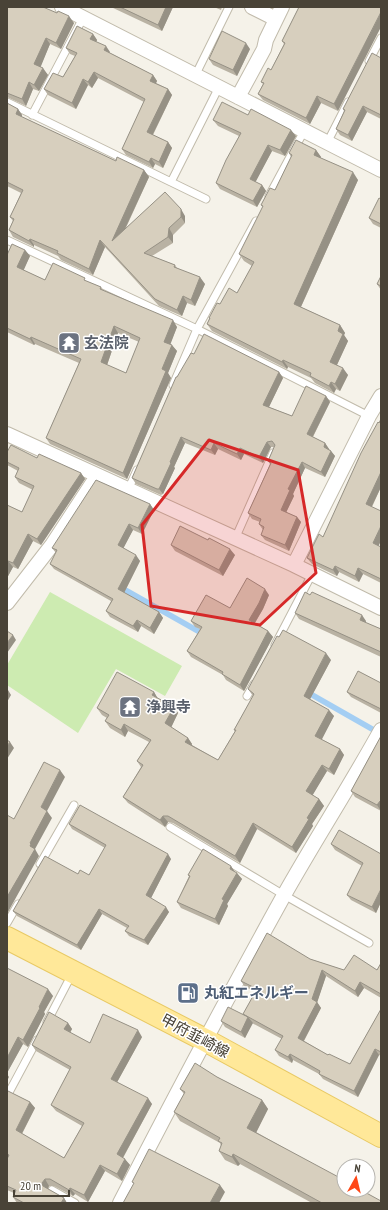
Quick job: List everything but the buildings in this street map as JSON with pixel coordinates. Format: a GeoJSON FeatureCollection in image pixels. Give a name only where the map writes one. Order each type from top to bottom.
{"type":"FeatureCollection","features":[{"type":"Feature","properties":{"kind":"main road","name":"甲府韮崎線"},"geometry":{"type":"LineString","coordinates":[[7,938],[205,1040],[381,1136]]}},
{"type":"Feature","properties":{"kind":"street"},"geometry":{"type":"LineString","coordinates":[[62,7],[381,170]]}},
{"type":"Feature","properties":{"kind":"street"},"geometry":{"type":"LineString","coordinates":[[238,97],[264,49],[266,40],[279,13],[252,7]]}},
{"type":"Feature","properties":{"kind":"street"},"geometry":{"type":"LineString","coordinates":[[294,565],[369,416],[381,396]]}},
{"type":"Feature","properties":{"kind":"street"},"geometry":{"type":"LineString","coordinates":[[7,434],[294,565],[381,608]]}},
{"type":"Feature","properties":{"kind":"street"},"geometry":{"type":"LineString","coordinates":[[7,604],[52,545],[97,476]]}},
{"type":"Feature","properties":{"kind":"street"},"geometry":{"type":"LineString","coordinates":[[120,1203],[205,1040],[284,895],[381,730]]}},
{"type":"Feature","properties":{"kind":"lane"},"geometry":{"type":"LineString","coordinates":[[195,76],[229,7]]}},
{"type":"Feature","properties":{"kind":"lane"},"geometry":{"type":"LineString","coordinates":[[32,115],[83,18]]}},
{"type":"Feature","properties":{"kind":"lane"},"geometry":{"type":"LineString","coordinates":[[367,66],[381,38]]}},
{"type":"Feature","properties":{"kind":"lane"},"geometry":{"type":"LineString","coordinates":[[171,182],[219,87]]}},
{"type":"Feature","properties":{"kind":"lane"},"geometry":{"type":"LineString","coordinates":[[327,143],[352,94]]}},
{"type":"Feature","properties":{"kind":"lane"},"geometry":{"type":"LineString","coordinates":[[7,102],[206,199]]}},
{"type":"Feature","properties":{"kind":"lane"},"geometry":{"type":"LineString","coordinates":[[267,201],[304,131]]}},
{"type":"Feature","properties":{"kind":"lane"},"geometry":{"type":"LineString","coordinates":[[169,395],[197,329],[259,215]]}},
{"type":"Feature","properties":{"kind":"lane"},"geometry":{"type":"LineString","coordinates":[[7,240],[197,329],[369,416]]}},
{"type":"Feature","properties":{"kind":"lane"},"geometry":{"type":"LineString","coordinates":[[235,539],[274,451]]}},
{"type":"Feature","properties":{"kind":"lane"},"geometry":{"type":"LineString","coordinates":[[128,490],[141,460]]}},
{"type":"Feature","properties":{"kind":"lane"},"geometry":{"type":"LineString","coordinates":[[272,649],[312,574]]}},
{"type":"Feature","properties":{"kind":"lane"},"geometry":{"type":"LineString","coordinates":[[247,696],[258,676]]}},
{"type":"Feature","properties":{"kind":"lane"},"geometry":{"type":"LineString","coordinates":[[36,871],[74,805]]}},
{"type":"Feature","properties":{"kind":"lane"},"geometry":{"type":"LineString","coordinates":[[170,827],[284,895],[369,943]]}},
{"type":"Feature","properties":{"kind":"lane"},"geometry":{"type":"LineString","coordinates":[[7,923],[22,897]]}},
{"type":"Feature","properties":{"kind":"lane"},"geometry":{"type":"LineString","coordinates":[[7,1096],[73,972]]}},
{"type":"Feature","properties":{"kind":"lane"},"geometry":{"type":"LineString","coordinates":[[52,1190],[75,1203]]}},
{"type":"Feature","properties":{"kind":"highlighted area"},"geometry":{"type":"Polygon","coordinates":[[[209,440],[298,470],[316,573],[260,625],[151,606],[142,525],[209,440]]]}},
{"type":"Feature","properties":{"kind":"green space"},"geometry":{"type":"Polygon","coordinates":[[[50,592],[182,666],[165,696],[116,669],[78,733],[7,685],[7,665],[50,592]]]}},
{"type":"Feature","properties":{"kind":"waterway"},"geometry":{"type":"LineString","coordinates":[[120,587],[205,635]]}},
{"type":"Feature","properties":{"kind":"waterway"},"geometry":{"type":"LineString","coordinates":[[307,692],[379,733]]}},
{"type":"Feature","properties":{"kind":"place","name":"玄法院"},"geometry":{"type":"Point","coordinates":[69,343]}},
{"type":"Feature","properties":{"kind":"place","name":"浄興寺"},"geometry":{"type":"Point","coordinates":[130,707]}},
{"type":"Feature","properties":{"kind":"place","name":"丸紅エネルギー"},"geometry":{"type":"Point","coordinates":[188,993]}}]}
